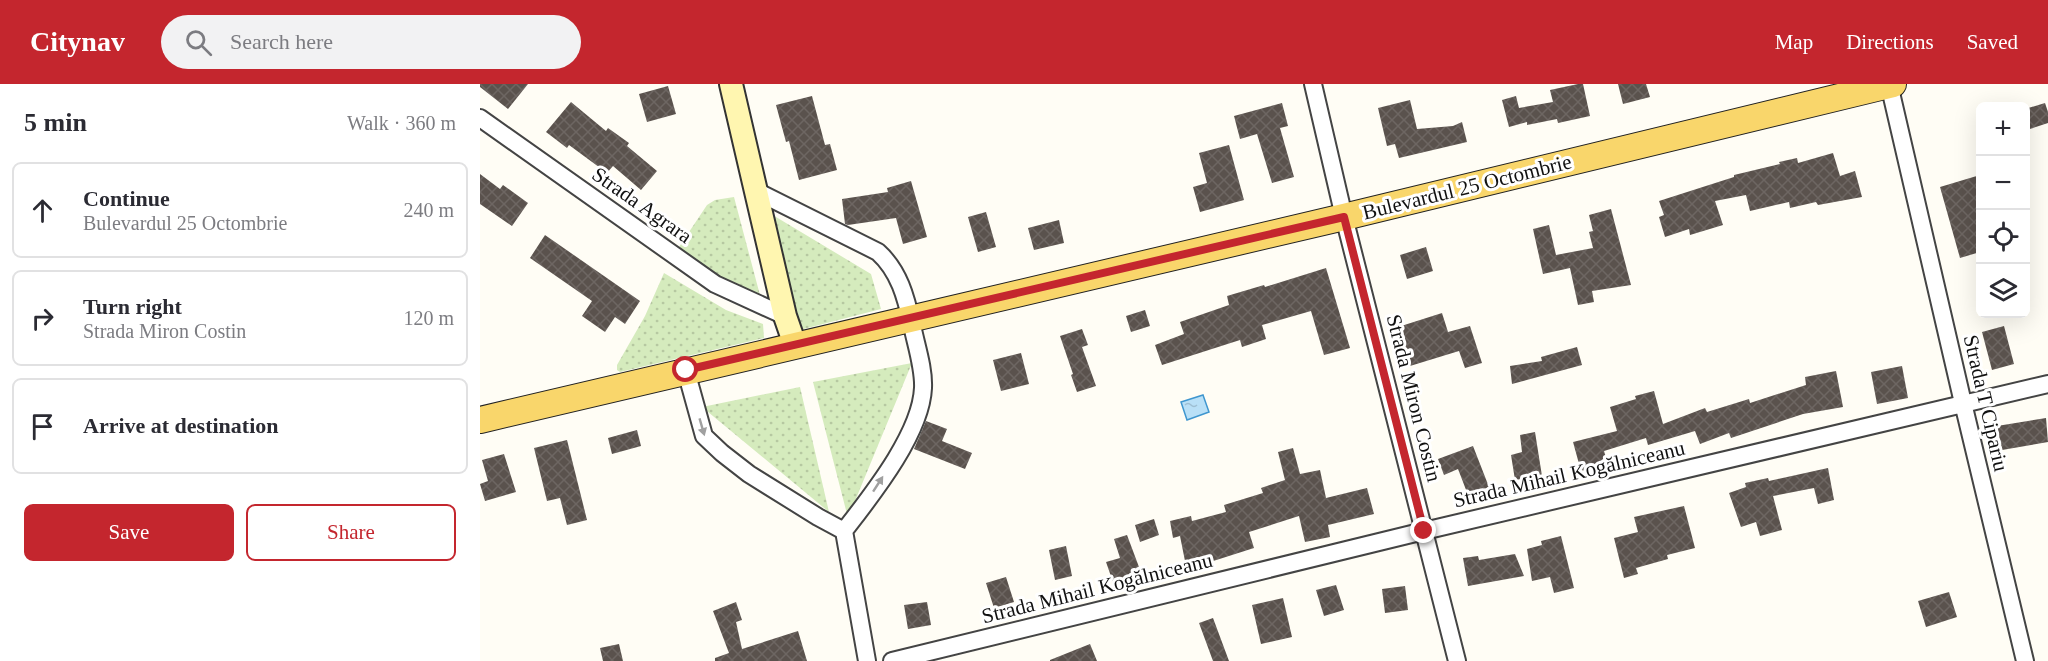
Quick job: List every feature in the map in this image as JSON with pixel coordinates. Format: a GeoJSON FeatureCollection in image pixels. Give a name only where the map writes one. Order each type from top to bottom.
{"type":"FeatureCollection","features":[{"type":"Feature","properties":{"kind":"main road","name":"Bulevardul 25 Octombrie"},"geometry":{"type":"LineString","coordinates":[[480,420],[1344,217],[1890,84]]}},
{"type":"Feature","properties":{"kind":"street"},"geometry":{"type":"LineString","coordinates":[[731,84],[785,315],[795,345]]}},
{"type":"Feature","properties":{"kind":"street","name":"Strada Miron Costin"},"geometry":{"type":"LineString","coordinates":[[1313,84],[1344,217],[1457,661]]}},
{"type":"Feature","properties":{"kind":"street","name":"Strada T Cipariu"},"geometry":{"type":"LineString","coordinates":[[1890,84],[2025,661]]}},
{"type":"Feature","properties":{"kind":"street","name":"Strada Agrara"},"geometry":{"type":"LineString","coordinates":[[480,118],[715,284],[785,315]]}},
{"type":"Feature","properties":{"kind":"street"},"geometry":{"type":"LineString","coordinates":[[756,191],[878,252],[897,273],[910,318],[921,370],[923,386],[921,401],[905,442],[876,488],[844,531],[867,661]]}},
{"type":"Feature","properties":{"kind":"street"},"geometry":{"type":"LineString","coordinates":[[686,370],[704,436],[750,474],[844,531]]}},
{"type":"Feature","properties":{"kind":"street","name":"Strada Mihail Kogălniceanu"},"geometry":{"type":"LineString","coordinates":[[892,661],[1424,531],[2048,384]]}},
{"type":"Feature","properties":{"kind":"green space"},"geometry":{"type":"Polygon","coordinates":[[[734,197],[761,299],[673,256],[707,205],[715,200],[734,197]]]}},
{"type":"Feature","properties":{"kind":"green space"},"geometry":{"type":"Polygon","coordinates":[[[771,214],[871,274],[881,309],[796,331],[771,214]]]}},
{"type":"Feature","properties":{"kind":"green space"},"geometry":{"type":"Polygon","coordinates":[[[664,273],[726,310],[763,324],[764,338],[620,372],[617,370],[617,365],[645,316],[664,273]]]}},
{"type":"Feature","properties":{"kind":"green space"},"geometry":{"type":"Polygon","coordinates":[[[912,363],[848,518],[813,382],[912,363]]]}},
{"type":"Feature","properties":{"kind":"green space"},"geometry":{"type":"Polygon","coordinates":[[[800,387],[829,512],[702,407],[800,387]]]}},
{"type":"Feature","properties":{"kind":"water"},"geometry":{"type":"Polygon","coordinates":[[[1203,395],[1209,412],[1187,420],[1181,402],[1203,395]]]}},
{"type":"Feature","properties":{"kind":"building"},"geometry":{"type":"Polygon","coordinates":[[[480,84],[528,84],[508,109],[480,87],[480,84]]]}},
{"type":"Feature","properties":{"kind":"building"},"geometry":{"type":"Polygon","coordinates":[[[1583,84],[1590,116],[1558,123],[1557,119],[1527,125],[1527,122],[1509,127],[1502,100],[1516,96],[1519,108],[1553,102],[1550,90],[1583,84]]]}},
{"type":"Feature","properties":{"kind":"building"},"geometry":{"type":"Polygon","coordinates":[[[1618,84],[1646,84],[1650,97],[1623,104],[1618,84]]]}},
{"type":"Feature","properties":{"kind":"building"},"geometry":{"type":"Polygon","coordinates":[[[668,86],[676,114],[647,122],[639,94],[668,86]]]}},
{"type":"Feature","properties":{"kind":"building"},"geometry":{"type":"Polygon","coordinates":[[[812,96],[825,145],[830,144],[837,170],[799,180],[789,141],[786,142],[776,105],[812,96]]]}},
{"type":"Feature","properties":{"kind":"building"},"geometry":{"type":"Polygon","coordinates":[[[1410,100],[1417,129],[1453,126],[1462,122],[1467,142],[1399,158],[1395,144],[1387,146],[1378,108],[1410,100]]]}},
{"type":"Feature","properties":{"kind":"building"},"geometry":{"type":"Polygon","coordinates":[[[571,102],[606,131],[608,128],[629,143],[627,146],[657,171],[641,190],[613,166],[607,173],[569,145],[567,148],[546,132],[571,102]]]}},
{"type":"Feature","properties":{"kind":"building"},"geometry":{"type":"Polygon","coordinates":[[[1282,103],[1288,126],[1280,128],[1294,177],[1272,183],[1257,134],[1240,139],[1234,116],[1282,103]]]}},
{"type":"Feature","properties":{"kind":"building"},"geometry":{"type":"Polygon","coordinates":[[[2045,103],[2048,123],[2030,129],[2030,108],[2045,103]]]}},
{"type":"Feature","properties":{"kind":"building"},"geometry":{"type":"Polygon","coordinates":[[[1229,145],[1244,200],[1200,212],[1193,187],[1207,183],[1199,153],[1229,145]]]}},
{"type":"Feature","properties":{"kind":"building"},"geometry":{"type":"Polygon","coordinates":[[[1833,153],[1840,176],[1855,171],[1862,197],[1818,205],[1816,202],[1790,208],[1789,202],[1750,211],[1746,195],[1715,201],[1723,225],[1690,235],[1689,229],[1665,237],[1659,217],[1664,215],[1659,201],[1734,177],[1734,175],[1780,164],[1779,162],[1797,158],[1798,163],[1833,153]]]}},
{"type":"Feature","properties":{"kind":"building"},"geometry":{"type":"Polygon","coordinates":[[[480,174],[500,189],[503,185],[528,203],[512,226],[480,204],[480,174]]]}},
{"type":"Feature","properties":{"kind":"building"},"geometry":{"type":"Polygon","coordinates":[[[1976,176],[1976,253],[1960,258],[1940,187],[1976,176]]]}},
{"type":"Feature","properties":{"kind":"building"},"geometry":{"type":"Polygon","coordinates":[[[911,181],[927,237],[903,244],[896,218],[845,224],[842,199],[888,192],[887,188],[911,181]]]}},
{"type":"Feature","properties":{"kind":"building"},"geometry":{"type":"Polygon","coordinates":[[[1611,209],[1631,285],[1592,291],[1594,302],[1578,305],[1570,268],[1543,274],[1533,229],[1549,225],[1556,255],[1593,248],[1589,232],[1593,231],[1589,215],[1611,209]]]}},
{"type":"Feature","properties":{"kind":"building"},"geometry":{"type":"Polygon","coordinates":[[[986,212],[996,247],[978,252],[968,217],[986,212]]]}},
{"type":"Feature","properties":{"kind":"building"},"geometry":{"type":"Polygon","coordinates":[[[1059,220],[1064,243],[1034,250],[1028,228],[1059,220]]]}},
{"type":"Feature","properties":{"kind":"building"},"geometry":{"type":"Polygon","coordinates":[[[545,235],[640,301],[625,324],[615,317],[605,332],[582,316],[592,301],[530,258],[545,235]]]}},
{"type":"Feature","properties":{"kind":"building"},"geometry":{"type":"Polygon","coordinates":[[[1426,247],[1433,271],[1407,279],[1400,255],[1426,247]]]}},
{"type":"Feature","properties":{"kind":"building"},"geometry":{"type":"Polygon","coordinates":[[[1326,268],[1350,348],[1324,355],[1311,311],[1262,325],[1266,339],[1242,347],[1240,340],[1162,365],[1155,345],[1184,334],[1180,322],[1229,305],[1227,296],[1326,268]]]}},
{"type":"Feature","properties":{"kind":"building"},"geometry":{"type":"Polygon","coordinates":[[[1145,310],[1150,326],[1131,332],[1126,316],[1145,310]]]}},
{"type":"Feature","properties":{"kind":"building"},"geometry":{"type":"Polygon","coordinates":[[[1442,313],[1448,332],[1470,326],[1482,363],[1465,368],[1459,351],[1410,366],[1398,327],[1442,313]]]}},
{"type":"Feature","properties":{"kind":"building"},"geometry":{"type":"Polygon","coordinates":[[[2004,326],[2014,364],[1992,370],[1982,332],[2004,326]]]}},
{"type":"Feature","properties":{"kind":"building"},"geometry":{"type":"Polygon","coordinates":[[[1082,329],[1088,345],[1082,347],[1096,386],[1077,392],[1060,336],[1082,329]]]}},
{"type":"Feature","properties":{"kind":"building"},"geometry":{"type":"Polygon","coordinates":[[[1577,347],[1582,365],[1512,384],[1510,366],[1542,361],[1541,357],[1577,347]]]}},
{"type":"Feature","properties":{"kind":"building"},"geometry":{"type":"Polygon","coordinates":[[[1021,353],[1029,384],[1001,391],[993,360],[1021,353]]]}},
{"type":"Feature","properties":{"kind":"building"},"geometry":{"type":"Polygon","coordinates":[[[1902,366],[1908,398],[1877,404],[1871,372],[1902,366]]]}},
{"type":"Feature","properties":{"kind":"building"},"geometry":{"type":"Polygon","coordinates":[[[1836,371],[1843,407],[1803,414],[1731,438],[1729,433],[1700,444],[1695,431],[1648,445],[1646,438],[1604,451],[1608,464],[1581,471],[1573,442],[1617,431],[1610,407],[1636,399],[1635,396],[1654,391],[1663,424],[1705,408],[1707,412],[1749,399],[1750,403],[1806,385],[1805,377],[1836,371]]]}},
{"type":"Feature","properties":{"kind":"building"},"geometry":{"type":"Polygon","coordinates":[[[2046,418],[2048,442],[2002,450],[1997,426],[2046,418]]]}},
{"type":"Feature","properties":{"kind":"building"},"geometry":{"type":"Polygon","coordinates":[[[926,421],[947,429],[942,441],[972,453],[965,469],[914,449],[926,421]]]}},
{"type":"Feature","properties":{"kind":"building"},"geometry":{"type":"Polygon","coordinates":[[[637,430],[641,446],[612,454],[608,438],[637,430]]]}},
{"type":"Feature","properties":{"kind":"building"},"geometry":{"type":"Polygon","coordinates":[[[1535,432],[1542,476],[1515,480],[1511,455],[1522,452],[1520,435],[1535,432]]]}},
{"type":"Feature","properties":{"kind":"building"},"geometry":{"type":"Polygon","coordinates":[[[567,440],[587,520],[567,525],[560,498],[547,501],[534,448],[567,440]]]}},
{"type":"Feature","properties":{"kind":"building"},"geometry":{"type":"Polygon","coordinates":[[[1473,446],[1489,487],[1468,495],[1458,469],[1444,475],[1438,459],[1473,446]]]}},
{"type":"Feature","properties":{"kind":"building"},"geometry":{"type":"Polygon","coordinates":[[[1293,448],[1300,474],[1320,470],[1326,498],[1367,488],[1374,514],[1328,525],[1330,537],[1305,542],[1299,516],[1249,532],[1254,548],[1207,563],[1186,566],[1180,536],[1173,538],[1170,521],[1191,516],[1192,521],[1226,512],[1224,505],[1263,493],[1261,488],[1285,480],[1278,452],[1293,448]]]}},
{"type":"Feature","properties":{"kind":"building"},"geometry":{"type":"Polygon","coordinates":[[[504,454],[516,492],[485,501],[480,484],[488,481],[482,460],[504,454]]]}},
{"type":"Feature","properties":{"kind":"building"},"geometry":{"type":"Polygon","coordinates":[[[1828,468],[1834,500],[1818,504],[1814,488],[1773,496],[1782,530],[1760,536],[1756,522],[1741,527],[1729,493],[1746,487],[1745,483],[1768,478],[1769,481],[1828,468]]]}},
{"type":"Feature","properties":{"kind":"building"},"geometry":{"type":"Polygon","coordinates":[[[1684,506],[1695,548],[1667,555],[1668,559],[1636,568],[1638,574],[1624,578],[1614,538],[1638,532],[1634,517],[1684,506]]]}},
{"type":"Feature","properties":{"kind":"building"},"geometry":{"type":"Polygon","coordinates":[[[1154,519],[1159,535],[1140,542],[1135,525],[1154,519]]]}},
{"type":"Feature","properties":{"kind":"building"},"geometry":{"type":"Polygon","coordinates":[[[1127,535],[1142,575],[1114,585],[1106,562],[1120,558],[1114,539],[1127,535]]]}},
{"type":"Feature","properties":{"kind":"building"},"geometry":{"type":"Polygon","coordinates":[[[1561,536],[1574,588],[1554,593],[1550,577],[1532,581],[1527,549],[1542,545],[1541,541],[1561,536]]]}},
{"type":"Feature","properties":{"kind":"building"},"geometry":{"type":"Polygon","coordinates":[[[1066,546],[1072,576],[1055,580],[1049,550],[1066,546]]]}},
{"type":"Feature","properties":{"kind":"building"},"geometry":{"type":"Polygon","coordinates":[[[1515,554],[1524,576],[1468,586],[1463,558],[1478,556],[1479,560],[1515,554]]]}},
{"type":"Feature","properties":{"kind":"building"},"geometry":{"type":"Polygon","coordinates":[[[1006,577],[1014,602],[994,608],[986,583],[1006,577]]]}},
{"type":"Feature","properties":{"kind":"building"},"geometry":{"type":"Polygon","coordinates":[[[1336,585],[1344,610],[1324,616],[1316,590],[1336,585]]]}},
{"type":"Feature","properties":{"kind":"building"},"geometry":{"type":"Polygon","coordinates":[[[1405,586],[1408,610],[1385,613],[1382,589],[1405,586]]]}},
{"type":"Feature","properties":{"kind":"building"},"geometry":{"type":"Polygon","coordinates":[[[1949,592],[1957,617],[1926,627],[1918,601],[1949,592]]]}},
{"type":"Feature","properties":{"kind":"building"},"geometry":{"type":"Polygon","coordinates":[[[1283,598],[1292,637],[1261,644],[1252,605],[1283,598]]]}},
{"type":"Feature","properties":{"kind":"building"},"geometry":{"type":"Polygon","coordinates":[[[736,602],[742,620],[736,622],[742,649],[798,631],[807,661],[715,661],[715,658],[729,653],[713,611],[736,602]]]}},
{"type":"Feature","properties":{"kind":"building"},"geometry":{"type":"Polygon","coordinates":[[[927,602],[931,625],[908,629],[904,605],[927,602]]]}},
{"type":"Feature","properties":{"kind":"building"},"geometry":{"type":"Polygon","coordinates":[[[1213,618],[1229,661],[1213,661],[1199,623],[1213,618]]]}},
{"type":"Feature","properties":{"kind":"building"},"geometry":{"type":"Polygon","coordinates":[[[619,644],[623,661],[603,661],[600,648],[619,644]]]}},
{"type":"Feature","properties":{"kind":"building"},"geometry":{"type":"Polygon","coordinates":[[[1090,644],[1097,661],[1050,661],[1050,660],[1090,644]]]}},
{"type":"Feature","properties":{"kind":"route"},"geometry":{"type":"LineString","coordinates":[[686,370],[1344,217],[1424,531]]}}]}
